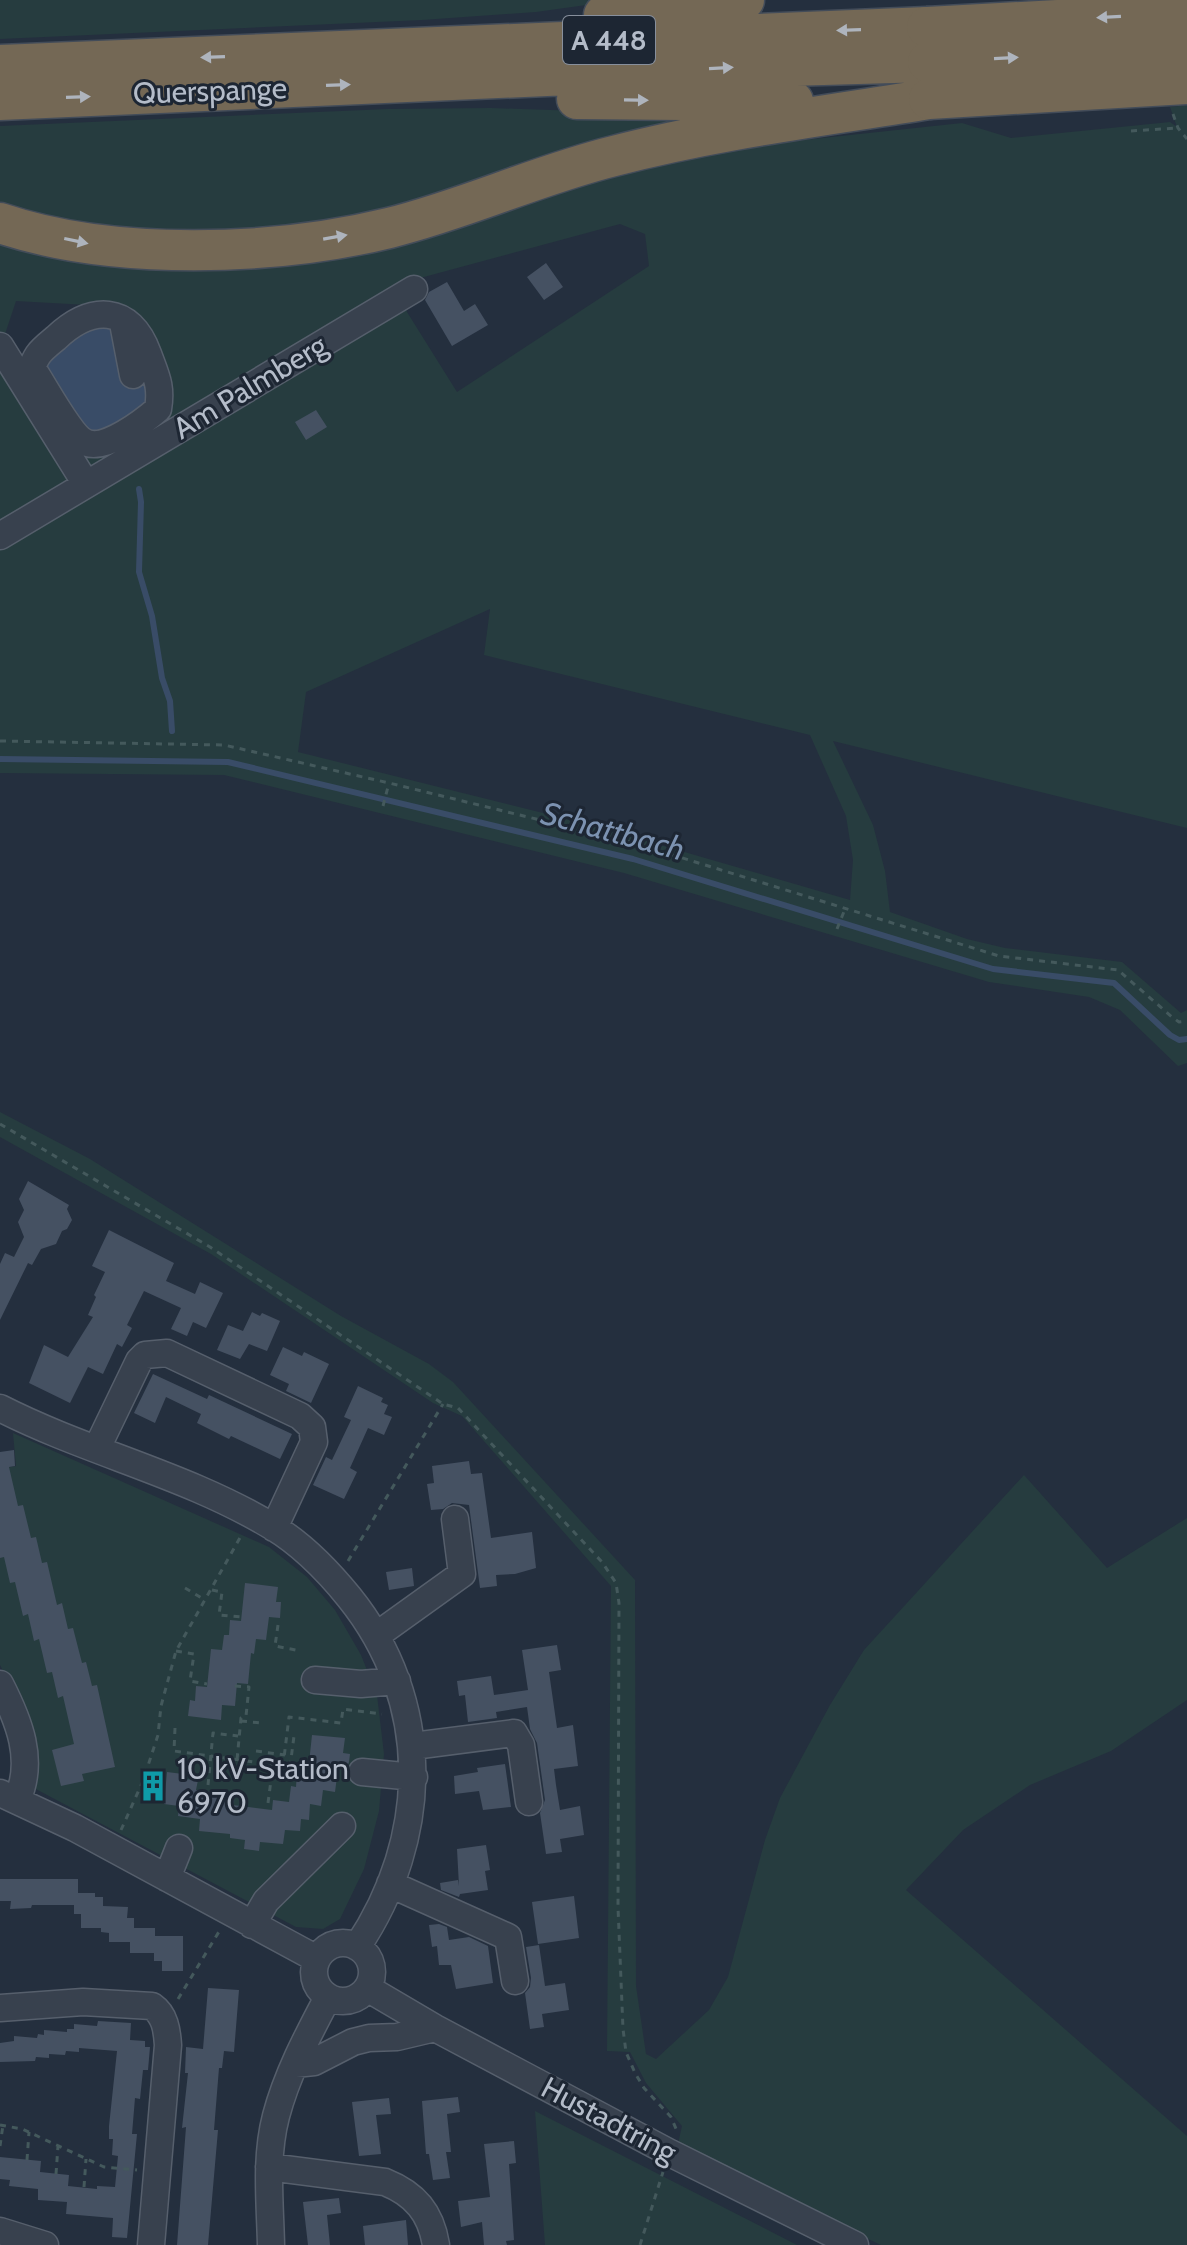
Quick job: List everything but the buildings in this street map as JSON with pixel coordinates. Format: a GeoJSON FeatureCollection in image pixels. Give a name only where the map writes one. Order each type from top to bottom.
{"type":"FeatureCollection","features":[{"type":"Feature","properties":{"kind":"highway"},"geometry":{"type":"LineString","coordinates":[[291,54],[744,0]]}},
{"type":"Feature","properties":{"kind":"highway","name":"A 448"},"geometry":{"type":"LineString","coordinates":[[928,62],[1187,13]]}},
{"type":"Feature","properties":{"kind":"highway","name":"A 448"},"geometry":{"type":"LineString","coordinates":[[291,54],[928,62],[1187,49]]}},
{"type":"Feature","properties":{"kind":"highway","name":"Querspange"},"geometry":{"type":"LineString","coordinates":[[0,65],[291,54]]}},
{"type":"Feature","properties":{"kind":"highway"},"geometry":{"type":"LineString","coordinates":[[0,223],[91,244],[242,249],[316,241],[389,228],[573,166],[707,135],[928,62],[1179,96]]}},
{"type":"Feature","properties":{"kind":"highway","name":"Querspange"},"geometry":{"type":"LineString","coordinates":[[0,100],[419,82],[538,99],[717,102],[928,62]]}},
{"type":"Feature","properties":{"kind":"street","name":"Am Palmberg"},"geometry":{"type":"LineString","coordinates":[[0,536],[414,289]]}},
{"type":"Feature","properties":{"kind":"street"},"geometry":{"type":"LineString","coordinates":[[0,346],[76,435],[87,443],[103,443],[140,425],[158,409],[161,390],[147,349],[122,318],[106,313],[85,318],[66,328],[38,354],[28,376]]}},
{"type":"Feature","properties":{"kind":"street"},"geometry":{"type":"LineString","coordinates":[[122,318],[133,375]]}},
{"type":"Feature","properties":{"kind":"street"},"geometry":{"type":"LineString","coordinates":[[28,376],[86,484]]}},
{"type":"Feature","properties":{"kind":"street"},"geometry":{"type":"LineString","coordinates":[[97,1448],[139,1361],[145,1355],[167,1353],[300,1416],[312,1427],[314,1442],[263,1522]]}},
{"type":"Feature","properties":{"kind":"street"},"geometry":{"type":"LineString","coordinates":[[0,1408],[263,1522],[307,1552],[335,1580],[377,1635],[397,1681],[407,1718],[413,1746],[414,1777],[408,1825],[390,1884],[357,1947]]}},
{"type":"Feature","properties":{"kind":"street"},"geometry":{"type":"LineString","coordinates":[[377,1635],[462,1574],[455,1519]]}},
{"type":"Feature","properties":{"kind":"street"},"geometry":{"type":"LineString","coordinates":[[315,1680],[361,1684],[397,1681]]}},
{"type":"Feature","properties":{"kind":"street"},"geometry":{"type":"LineString","coordinates":[[0,1684],[14,1711],[25,1747],[24,1786],[8,1797],[112,1848],[317,1959]]}},
{"type":"Feature","properties":{"kind":"street"},"geometry":{"type":"LineString","coordinates":[[413,1746],[514,1733],[521,1745],[529,1802]]}},
{"type":"Feature","properties":{"kind":"street"},"geometry":{"type":"LineString","coordinates":[[362,1772],[414,1777]]}},
{"type":"Feature","properties":{"kind":"street"},"geometry":{"type":"LineString","coordinates":[[252,1925],[266,1901],[342,1826]]}},
{"type":"Feature","properties":{"kind":"street"},"geometry":{"type":"LineString","coordinates":[[167,1878],[179,1848]]}},
{"type":"Feature","properties":{"kind":"street"},"geometry":{"type":"LineString","coordinates":[[390,1884],[508,1937],[515,1981]]}},
{"type":"Feature","properties":{"kind":"street"},"geometry":{"type":"LineString","coordinates":[[345,1944],[357,1947],[370,1962],[372,1976],[367,1988],[349,2000],[328,1997],[314,1977],[317,1959],[332,1946],[345,1944]]}},
{"type":"Feature","properties":{"kind":"street","name":"Hustadtring"},"geometry":{"type":"LineString","coordinates":[[367,1988],[435,2028],[670,2153],[855,2245]]}},
{"type":"Feature","properties":{"kind":"street"},"geometry":{"type":"LineString","coordinates":[[271,2245],[269,2167],[276,2116],[295,2064],[328,1997]]}},
{"type":"Feature","properties":{"kind":"street"},"geometry":{"type":"LineString","coordinates":[[0,2008],[83,2002],[152,2006],[160,2011],[168,2045],[151,2245]]}},
{"type":"Feature","properties":{"kind":"street"},"geometry":{"type":"LineString","coordinates":[[295,2064],[314,2062],[353,2042],[397,2037],[435,2028]]}},
{"type":"Feature","properties":{"kind":"street"},"geometry":{"type":"LineString","coordinates":[[269,2167],[385,2182],[400,2188],[421,2205],[436,2245]]}},
{"type":"Feature","properties":{"kind":"street"},"geometry":{"type":"LineString","coordinates":[[0,2231],[45,2245]]}},
{"type":"Feature","properties":{"kind":"path"},"geometry":{"type":"LineString","coordinates":[[1179,96],[1178,128],[1187,139]]}},
{"type":"Feature","properties":{"kind":"path"},"geometry":{"type":"LineString","coordinates":[[1131,131],[1178,128]]}},
{"type":"Feature","properties":{"kind":"path"},"geometry":{"type":"LineString","coordinates":[[0,741],[224,745],[389,783],[634,843],[844,912],[999,956],[1118,970],[1172,1017],[1179,1022],[1187,1021]]}},
{"type":"Feature","properties":{"kind":"path"},"geometry":{"type":"LineString","coordinates":[[383,806],[389,783]]}},
{"type":"Feature","properties":{"kind":"path"},"geometry":{"type":"LineString","coordinates":[[837,929],[844,912]]}},
{"type":"Feature","properties":{"kind":"path"},"geometry":{"type":"LineString","coordinates":[[335,1580],[443,1404]]}},
{"type":"Feature","properties":{"kind":"path"},"geometry":{"type":"LineString","coordinates":[[112,1848],[143,1781],[158,1735],[161,1706],[176,1651],[211,1590],[263,1522]]}},
{"type":"Feature","properties":{"kind":"path"},"geometry":{"type":"LineString","coordinates":[[185,1588],[205,1600]]}},
{"type":"Feature","properties":{"kind":"path"},"geometry":{"type":"LineString","coordinates":[[211,1590],[222,1592],[219,1615],[241,1617]]}},
{"type":"Feature","properties":{"kind":"path"},"geometry":{"type":"LineString","coordinates":[[278,1625],[275,1646],[301,1651]]}},
{"type":"Feature","properties":{"kind":"path"},"geometry":{"type":"LineString","coordinates":[[176,1651],[194,1654],[190,1681],[207,1684]]}},
{"type":"Feature","properties":{"kind":"path"},"geometry":{"type":"LineString","coordinates":[[235,1686],[249,1687],[237,1760]]}},
{"type":"Feature","properties":{"kind":"path"},"geometry":{"type":"LineString","coordinates":[[283,1766],[289,1717],[341,1723],[343,1709],[407,1718]]}},
{"type":"Feature","properties":{"kind":"path"},"geometry":{"type":"LineString","coordinates":[[241,1721],[261,1723]]}},
{"type":"Feature","properties":{"kind":"path"},"geometry":{"type":"LineString","coordinates":[[175,1728],[174,1751],[302,1769]]}},
{"type":"Feature","properties":{"kind":"path"},"geometry":{"type":"LineString","coordinates":[[208,1785],[213,1733],[239,1736]]}},
{"type":"Feature","properties":{"kind":"path"},"geometry":{"type":"LineString","coordinates":[[290,1767],[294,1736]]}},
{"type":"Feature","properties":{"kind":"path"},"geometry":{"type":"LineString","coordinates":[[256,1751],[285,1755]]}},
{"type":"Feature","properties":{"kind":"path"},"geometry":{"type":"LineString","coordinates":[[268,1803],[273,1765]]}},
{"type":"Feature","properties":{"kind":"path"},"geometry":{"type":"LineString","coordinates":[[181,1994],[212,1945]]}},
{"type":"Feature","properties":{"kind":"path"},"geometry":{"type":"LineString","coordinates":[[0,2146],[1,2125],[29,2132],[104,2167],[157,2171]]}},
{"type":"Feature","properties":{"kind":"path"},"geometry":{"type":"LineString","coordinates":[[27,2160],[29,2132]]}},
{"type":"Feature","properties":{"kind":"path"},"geometry":{"type":"LineString","coordinates":[[56,2174],[58,2146]]}},
{"type":"Feature","properties":{"kind":"path"},"geometry":{"type":"LineString","coordinates":[[84,2187],[86,2159]]}},
{"type":"Feature","properties":{"kind":"path"},"geometry":{"type":"LineString","coordinates":[[640,2245],[662,2177]]}},
{"type":"Feature","properties":{"kind":"green space"},"geometry":{"type":"Polygon","coordinates":[[[0,0],[622,0],[536,12],[422,20],[0,39],[0,0]]]}},
{"type":"Feature","properties":{"kind":"green space"},"geometry":{"type":"Polygon","coordinates":[[[1187,105],[1187,828],[833,741],[873,825],[885,871],[890,912],[967,939],[1005,948],[1122,962],[1181,1013],[1187,1010],[1187,1063],[1178,1066],[1120,1010],[1089,997],[989,982],[624,873],[224,775],[0,773],[0,126],[388,109],[491,108],[696,115],[683,153],[962,123],[1011,138],[1170,122],[1177,127],[1170,107],[1187,105]],[[620,224],[398,284],[407,312],[457,392],[649,266],[645,234],[620,224]],[[16,301],[4,337],[21,363],[88,305],[16,301]],[[490,609],[306,692],[298,752],[591,825],[850,900],[853,860],[846,816],[810,735],[484,655],[490,609]]]}},
{"type":"Feature","properties":{"kind":"green space"},"geometry":{"type":"Polygon","coordinates":[[[0,1112],[90,1159],[341,1316],[429,1364],[453,1382],[635,1580],[636,1986],[646,2054],[656,2059],[709,2010],[728,1977],[765,1840],[780,1798],[830,1705],[864,1650],[1024,1475],[1107,1568],[1187,1518],[1187,1700],[1111,1751],[1030,1785],[963,1830],[906,1890],[1187,2136],[1187,2245],[881,2245],[678,2144],[682,2126],[646,2083],[630,2052],[607,2051],[611,1586],[462,1416],[433,1403],[211,1254],[0,1137],[0,1112]]]}},
{"type":"Feature","properties":{"kind":"green space"},"geometry":{"type":"Polygon","coordinates":[[[13,1433],[269,1547],[307,1577],[335,1610],[361,1655],[377,1695],[384,1754],[379,1811],[364,1869],[340,1919],[323,1929],[296,1927],[32,1787],[24,1712],[0,1665],[0,1469],[16,1466],[13,1433]]]}},
{"type":"Feature","properties":{"kind":"green space"},"geometry":{"type":"Polygon","coordinates":[[[535,2111],[797,2245],[545,2245],[535,2111]]]}},
{"type":"Feature","properties":{"kind":"water"},"geometry":{"type":"Polygon","coordinates":[[[117,323],[155,404],[91,437],[45,379],[46,356],[64,337],[117,323]]]}},
{"type":"Feature","properties":{"kind":"waterway"},"geometry":{"type":"LineString","coordinates":[[139,489],[139,572],[152,616],[162,678],[170,701],[172,731]]}},
{"type":"Feature","properties":{"kind":"waterway","name":"Schattbach"},"geometry":{"type":"LineString","coordinates":[[0,759],[228,762],[633,859],[993,969],[1114,983],[1170,1035],[1179,1040],[1187,1039]]}},
{"type":"Feature","properties":{"kind":"place","name":"10 kV-Station 6970"},"geometry":{"type":"Point","coordinates":[153,1786]}}]}
